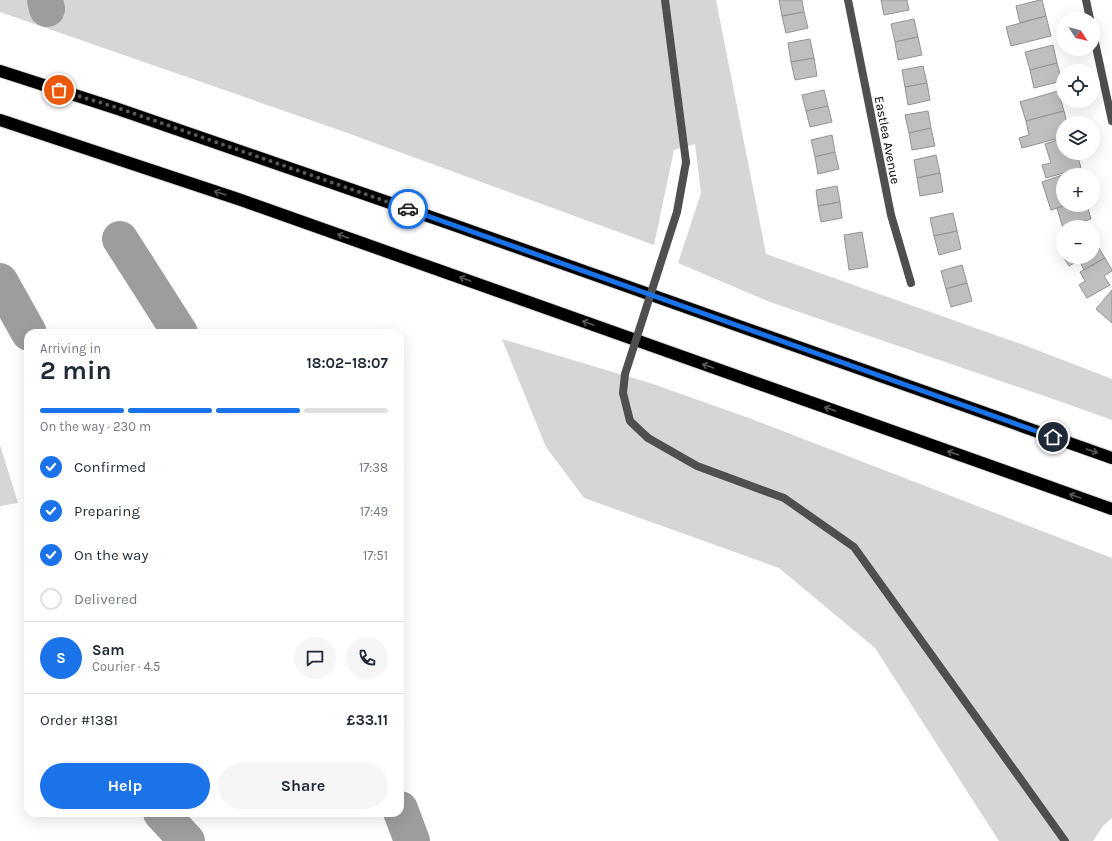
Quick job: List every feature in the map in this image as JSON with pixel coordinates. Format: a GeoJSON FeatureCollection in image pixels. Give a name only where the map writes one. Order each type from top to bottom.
{"type":"FeatureCollection","features":[{"type":"Feature","properties":{"kind":"highway"},"geometry":{"type":"LineString","coordinates":[[0,71],[118,108],[444,221],[1112,458]]}},
{"type":"Feature","properties":{"kind":"highway"},"geometry":{"type":"LineString","coordinates":[[0,120],[263,208],[1112,509]]}},
{"type":"Feature","properties":{"kind":"street"},"geometry":{"type":"LineString","coordinates":[[665,0],[686,162],[676,212],[625,374],[623,393],[630,421],[648,438],[697,466],[784,498],[854,547],[1065,841]]}},
{"type":"Feature","properties":{"kind":"street","name":"Eastlea Avenue"},"geometry":{"type":"LineString","coordinates":[[848,0],[891,215],[911,283]]}},
{"type":"Feature","properties":{"kind":"street"},"geometry":{"type":"LineString","coordinates":[[1086,0],[1089,12]]}},
{"type":"Feature","properties":{"kind":"street"},"geometry":{"type":"LineString","coordinates":[[1098,56],[1112,121]]}},
{"type":"Feature","properties":{"kind":"shaded area"},"geometry":{"type":"Polygon","coordinates":[[[0,0],[716,0],[766,254],[1024,345],[1112,379],[1112,420],[770,302],[678,263],[701,193],[695,144],[674,150],[654,245],[342,131],[0,12],[0,0]]]}},
{"type":"Feature","properties":{"kind":"shaded area"},"geometry":{"type":"Polygon","coordinates":[[[502,339],[650,383],[749,418],[1112,558],[1112,818],[1103,826],[1093,841],[999,841],[875,648],[779,568],[584,498],[546,447],[502,339]]]}},
{"type":"Feature","properties":{"kind":"shaded area"},"geometry":{"type":"Polygon","coordinates":[[[0,445],[18,503],[0,506],[0,445]]]}},
{"type":"Feature","properties":{"kind":"building"},"geometry":{"type":"Polygon","coordinates":[[[779,0],[802,0],[804,12],[782,16],[779,0]]]}},
{"type":"Feature","properties":{"kind":"building"},"geometry":{"type":"Polygon","coordinates":[[[881,0],[907,0],[909,10],[884,15],[881,0]]]}},
{"type":"Feature","properties":{"kind":"building"},"geometry":{"type":"Polygon","coordinates":[[[1042,0],[1046,16],[1020,23],[1016,6],[1042,0]]]}},
{"type":"Feature","properties":{"kind":"building"},"geometry":{"type":"Polygon","coordinates":[[[804,12],[808,28],[786,33],[782,16],[804,12]]]}},
{"type":"Feature","properties":{"kind":"building"},"geometry":{"type":"Polygon","coordinates":[[[1046,16],[1051,36],[1011,46],[1006,27],[1046,16]]]}},
{"type":"Feature","properties":{"kind":"building"},"geometry":{"type":"Polygon","coordinates":[[[914,19],[918,37],[895,42],[891,24],[914,19]]]}},
{"type":"Feature","properties":{"kind":"building"},"geometry":{"type":"Polygon","coordinates":[[[918,37],[922,55],[898,60],[895,42],[918,37]]]}},
{"type":"Feature","properties":{"kind":"building"},"geometry":{"type":"Polygon","coordinates":[[[810,39],[814,58],[791,62],[788,43],[810,39]]]}},
{"type":"Feature","properties":{"kind":"building"},"geometry":{"type":"Polygon","coordinates":[[[1053,45],[1057,63],[1030,70],[1025,52],[1053,45]]]}},
{"type":"Feature","properties":{"kind":"building"},"geometry":{"type":"Polygon","coordinates":[[[814,58],[817,76],[795,80],[791,62],[814,58]]]}},
{"type":"Feature","properties":{"kind":"building"},"geometry":{"type":"Polygon","coordinates":[[[1057,63],[1056,82],[1034,88],[1030,70],[1057,63]]]}},
{"type":"Feature","properties":{"kind":"building"},"geometry":{"type":"Polygon","coordinates":[[[923,66],[927,83],[905,87],[902,70],[923,66]]]}},
{"type":"Feature","properties":{"kind":"building"},"geometry":{"type":"Polygon","coordinates":[[[927,83],[930,100],[908,105],[905,87],[927,83]]]}},
{"type":"Feature","properties":{"kind":"building"},"geometry":{"type":"Polygon","coordinates":[[[824,90],[828,106],[806,111],[802,95],[824,90]]]}},
{"type":"Feature","properties":{"kind":"building"},"geometry":{"type":"Polygon","coordinates":[[[1056,92],[1056,108],[1063,108],[1064,111],[1026,121],[1020,102],[1056,92]]]}},
{"type":"Feature","properties":{"kind":"building"},"geometry":{"type":"Polygon","coordinates":[[[828,106],[832,122],[810,127],[806,111],[828,106]]]}},
{"type":"Feature","properties":{"kind":"building"},"geometry":{"type":"Polygon","coordinates":[[[928,111],[931,128],[909,133],[905,115],[928,111]]]}},
{"type":"Feature","properties":{"kind":"building"},"geometry":{"type":"Polygon","coordinates":[[[1064,111],[1065,116],[1056,116],[1056,139],[1022,148],[1019,138],[1029,135],[1026,121],[1064,111]]]}},
{"type":"Feature","properties":{"kind":"building"},"geometry":{"type":"Polygon","coordinates":[[[931,128],[935,146],[912,150],[909,133],[931,128]]]}},
{"type":"Feature","properties":{"kind":"building"},"geometry":{"type":"Polygon","coordinates":[[[832,135],[835,152],[815,157],[811,140],[832,135]]]}},
{"type":"Feature","properties":{"kind":"building"},"geometry":{"type":"Polygon","coordinates":[[[1056,140],[1056,160],[1079,160],[1081,168],[1056,168],[1056,175],[1046,178],[1042,165],[1051,163],[1045,144],[1056,140]]]}},
{"type":"Feature","properties":{"kind":"building"},"geometry":{"type":"Polygon","coordinates":[[[835,152],[839,169],[818,174],[815,157],[835,152]]]}},
{"type":"Feature","properties":{"kind":"building"},"geometry":{"type":"Polygon","coordinates":[[[936,155],[940,173],[917,178],[914,160],[936,155]]]}},
{"type":"Feature","properties":{"kind":"building"},"geometry":{"type":"Polygon","coordinates":[[[940,173],[943,192],[920,196],[917,178],[940,173]]]}},
{"type":"Feature","properties":{"kind":"building"},"geometry":{"type":"Polygon","coordinates":[[[1056,177],[1056,208],[1051,210],[1042,182],[1056,177]]]}},
{"type":"Feature","properties":{"kind":"building"},"geometry":{"type":"Polygon","coordinates":[[[837,186],[840,202],[818,206],[816,190],[837,186]]]}},
{"type":"Feature","properties":{"kind":"building"},"geometry":{"type":"Polygon","coordinates":[[[840,202],[842,218],[821,222],[818,206],[840,202]]]}},
{"type":"Feature","properties":{"kind":"building"},"geometry":{"type":"Polygon","coordinates":[[[1058,212],[1089,212],[1091,219],[1088,220],[1061,220],[1058,212]]]}},
{"type":"Feature","properties":{"kind":"building"},"geometry":{"type":"Polygon","coordinates":[[[953,213],[957,231],[934,236],[930,218],[953,213]]]}},
{"type":"Feature","properties":{"kind":"building"},"geometry":{"type":"Polygon","coordinates":[[[957,231],[961,249],[939,255],[934,236],[957,231]]]}},
{"type":"Feature","properties":{"kind":"building"},"geometry":{"type":"Polygon","coordinates":[[[862,232],[868,267],[849,270],[844,235],[862,232]]]}},
{"type":"Feature","properties":{"kind":"building"},"geometry":{"type":"Polygon","coordinates":[[[1100,250],[1105,258],[1100,261],[1100,250]]]}},
{"type":"Feature","properties":{"kind":"building"},"geometry":{"type":"Polygon","coordinates":[[[1105,258],[1112,270],[1104,276],[1110,285],[1087,298],[1079,285],[1085,281],[1080,272],[1094,264],[1100,264],[1100,261],[1105,258]]]}},
{"type":"Feature","properties":{"kind":"building"},"geometry":{"type":"Polygon","coordinates":[[[1081,264],[1094,264],[1084,270],[1081,264]]]}},
{"type":"Feature","properties":{"kind":"building"},"geometry":{"type":"Polygon","coordinates":[[[962,265],[967,283],[946,289],[941,271],[962,265]]]}},
{"type":"Feature","properties":{"kind":"building"},"geometry":{"type":"Polygon","coordinates":[[[967,283],[972,301],[951,307],[946,289],[967,283]]]}},
{"type":"Feature","properties":{"kind":"building"},"geometry":{"type":"Polygon","coordinates":[[[1112,290],[1112,323],[1096,309],[1112,290]]]}},
{"type":"Feature","properties":{"kind":"waterway"},"geometry":{"type":"LineString","coordinates":[[45,0],[47,9]]}},
{"type":"Feature","properties":{"kind":"waterway"},"geometry":{"type":"LineString","coordinates":[[120,239],[177,329]]}},
{"type":"Feature","properties":{"kind":"waterway"},"geometry":{"type":"LineString","coordinates":[[0,281],[27,329]]}},
{"type":"Feature","properties":{"kind":"waterway"},"geometry":{"type":"LineString","coordinates":[[165,817],[187,841]]}},
{"type":"Feature","properties":{"kind":"waterway"},"geometry":{"type":"LineString","coordinates":[[403,817],[412,841]]}},
{"type":"Feature","properties":{"kind":"way so far"},"geometry":{"type":"LineString","coordinates":[[59,90],[118,108],[408,209]]}},
{"type":"Feature","properties":{"kind":"route"},"geometry":{"type":"LineString","coordinates":[[408,209],[1053,437]]}}]}
